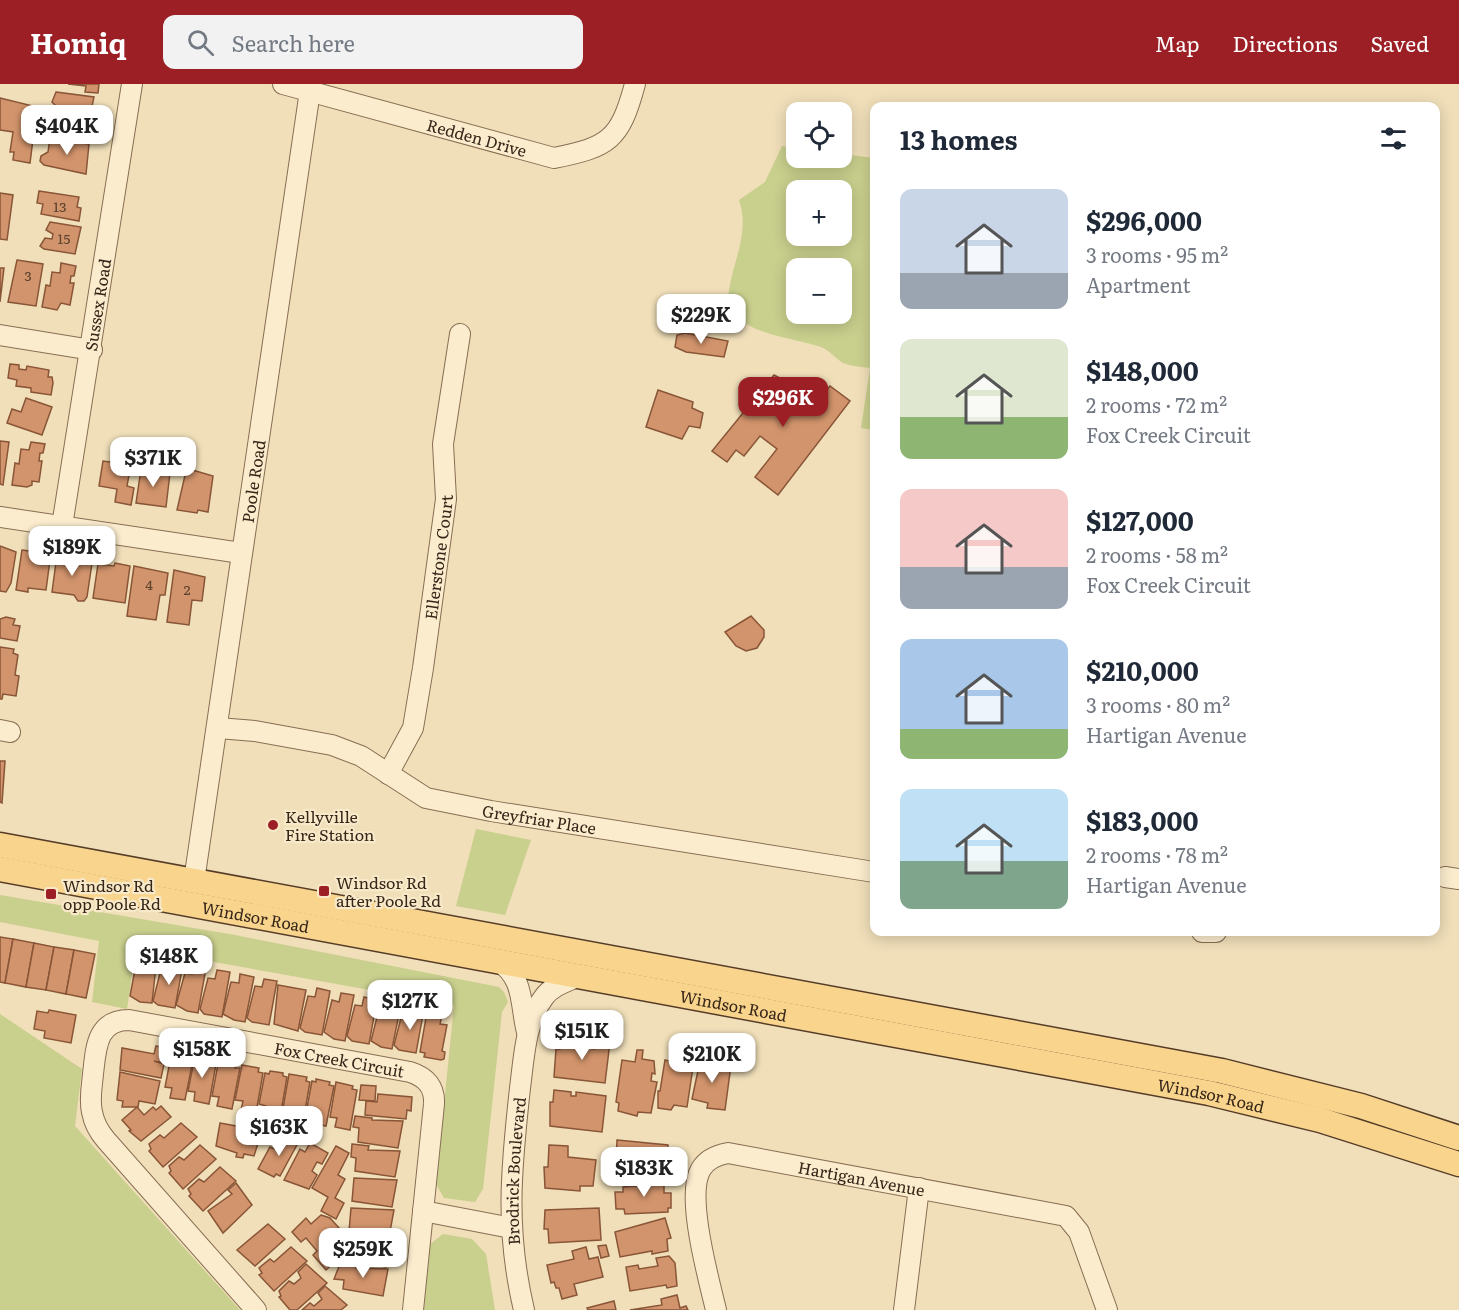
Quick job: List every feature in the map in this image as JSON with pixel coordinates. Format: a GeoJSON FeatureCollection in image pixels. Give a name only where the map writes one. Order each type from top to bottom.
{"type":"FeatureCollection","features":[{"type":"Feature","properties":{"kind":"main road","name":"Windsor Road"},"geometry":{"type":"LineString","coordinates":[[0,845],[1222,1071],[1361,1106],[1459,1137]]}},
{"type":"Feature","properties":{"kind":"main road","name":"Windsor Road"},"geometry":{"type":"LineString","coordinates":[[0,869],[1209,1093],[1320,1120],[1459,1164]]}},
{"type":"Feature","properties":{"kind":"street","name":"Sussex Road"},"geometry":{"type":"LineString","coordinates":[[62,526],[92,350],[132,84]]}},
{"type":"Feature","properties":{"kind":"street","name":"Redden Drive"},"geometry":{"type":"LineString","coordinates":[[283,84],[311,88],[554,158],[591,151],[617,132],[634,84]]}},
{"type":"Feature","properties":{"kind":"street","name":"Poole Road"},"geometry":{"type":"LineString","coordinates":[[194,881],[311,88]]}},
{"type":"Feature","properties":{"kind":"street","name":"Ellerstone Court"},"geometry":{"type":"LineString","coordinates":[[388,774],[413,728],[423,668],[446,500],[443,444],[460,334]]}},
{"type":"Feature","properties":{"kind":"street"},"geometry":{"type":"LineString","coordinates":[[0,335],[92,350]]}},
{"type":"Feature","properties":{"kind":"street"},"geometry":{"type":"LineString","coordinates":[[0,517],[241,553]]}},
{"type":"Feature","properties":{"kind":"street","name":"Greyfriar Place"},"geometry":{"type":"LineString","coordinates":[[218,728],[255,731],[332,745],[361,756],[426,798],[870,871]]}},
{"type":"Feature","properties":{"kind":"street","name":"Brodrick Boulevard"},"geometry":{"type":"LineString","coordinates":[[498,961],[512,973],[519,987],[527,1032],[512,1156],[511,1228],[517,1281],[524,1310]]}},
{"type":"Feature","properties":{"kind":"street","name":"Brodrick Boulevard"},"geometry":{"type":"LineString","coordinates":[[527,1032],[544,997],[557,986],[579,976]]}},
{"type":"Feature","properties":{"kind":"street","name":"Fox Creek Circuit"},"geometry":{"type":"LineString","coordinates":[[256,1310],[106,1140],[95,1124],[90,1105],[97,1043],[102,1031],[113,1022],[129,1020],[410,1072],[424,1078],[434,1097],[413,1310]]}},
{"type":"Feature","properties":{"kind":"street","name":"Hartigan Avenue"},"geometry":{"type":"LineString","coordinates":[[716,1310],[700,1234],[696,1185],[701,1169],[713,1157],[736,1154],[1066,1216],[1079,1232],[1107,1310]]}},
{"type":"Feature","properties":{"kind":"street"},"geometry":{"type":"LineString","coordinates":[[904,1310],[919,1188]]}},
{"type":"Feature","properties":{"kind":"street"},"geometry":{"type":"LineString","coordinates":[[423,1211],[511,1228]]}},
{"type":"Feature","properties":{"kind":"green space"},"geometry":{"type":"Polygon","coordinates":[[[782,146],[786,147],[786,168],[852,168],[852,155],[870,158],[870,368],[843,363],[821,347],[762,331],[736,316],[730,304],[729,290],[742,234],[742,211],[739,200],[765,182],[782,146]]]}},
{"type":"Feature","properties":{"kind":"green space"},"geometry":{"type":"Polygon","coordinates":[[[870,368],[870,429],[861,428],[870,368]]]}},
{"type":"Feature","properties":{"kind":"green space"},"geometry":{"type":"Polygon","coordinates":[[[476,829],[531,840],[505,915],[456,906],[476,829]]]}},
{"type":"Feature","properties":{"kind":"green space"},"geometry":{"type":"Polygon","coordinates":[[[0,895],[235,935],[499,987],[508,1002],[502,1012],[483,1189],[475,1202],[444,1198],[436,1184],[454,1005],[136,948],[127,1009],[92,1002],[99,941],[0,922],[0,895]]]}},
{"type":"Feature","properties":{"kind":"green space"},"geometry":{"type":"Polygon","coordinates":[[[0,1014],[82,1069],[75,1126],[240,1310],[0,1310],[0,1014]]]}},
{"type":"Feature","properties":{"kind":"green space"},"geometry":{"type":"Polygon","coordinates":[[[443,1234],[472,1239],[486,1254],[495,1310],[424,1310],[429,1245],[443,1234]]]}},
{"type":"Feature","properties":{"kind":"building"},"geometry":{"type":"Polygon","coordinates":[[[68,84],[99,84],[98,93],[85,92],[86,86],[68,84]]]}},
{"type":"Feature","properties":{"kind":"building"},"geometry":{"type":"Polygon","coordinates":[[[56,92],[94,97],[89,121],[94,122],[92,136],[70,133],[72,123],[53,120],[55,105],[52,102],[56,92]]]}},
{"type":"Feature","properties":{"kind":"building"},"geometry":{"type":"Polygon","coordinates":[[[0,98],[37,107],[30,163],[13,160],[14,152],[10,152],[13,132],[0,130],[0,98]]]}},
{"type":"Feature","properties":{"kind":"building"},"geometry":{"type":"Polygon","coordinates":[[[50,138],[89,144],[86,174],[44,165],[40,161],[41,156],[48,152],[50,138]]]}},
{"type":"Feature","properties":{"kind":"building"},"geometry":{"type":"Polygon","coordinates":[[[39,191],[79,197],[77,207],[81,208],[79,221],[41,214],[43,204],[37,203],[39,191]]]}},
{"type":"Feature","properties":{"kind":"building"},"geometry":{"type":"Polygon","coordinates":[[[0,193],[13,195],[7,240],[0,239],[0,193]]]}},
{"type":"Feature","properties":{"kind":"building"},"geometry":{"type":"Polygon","coordinates":[[[50,222],[81,227],[75,254],[44,249],[40,246],[45,238],[52,239],[53,234],[46,230],[50,222]]]}},
{"type":"Feature","properties":{"kind":"building"},"geometry":{"type":"Polygon","coordinates":[[[17,260],[43,264],[36,306],[8,302],[17,260]]]}},
{"type":"Feature","properties":{"kind":"building"},"geometry":{"type":"Polygon","coordinates":[[[61,263],[76,266],[74,276],[71,276],[70,283],[74,283],[70,305],[61,303],[57,310],[42,307],[46,285],[50,286],[52,272],[60,273],[61,263]]]}},
{"type":"Feature","properties":{"kind":"building"},"geometry":{"type":"Polygon","coordinates":[[[0,268],[4,268],[0,302],[0,268]]]}},
{"type":"Feature","properties":{"kind":"building"},"geometry":{"type":"Polygon","coordinates":[[[685,333],[728,341],[724,357],[686,352],[675,347],[677,335],[685,333]]]}},
{"type":"Feature","properties":{"kind":"building"},"geometry":{"type":"Polygon","coordinates":[[[10,364],[19,365],[19,369],[26,370],[27,366],[49,370],[48,377],[52,377],[53,383],[51,395],[31,392],[31,388],[16,386],[17,380],[8,378],[10,364]]]}},
{"type":"Feature","properties":{"kind":"building"},"geometry":{"type":"Polygon","coordinates":[[[774,375],[819,399],[830,386],[850,401],[778,495],[755,477],[777,449],[760,436],[744,456],[736,450],[727,462],[712,451],[774,375]]]}},
{"type":"Feature","properties":{"kind":"building"},"geometry":{"type":"Polygon","coordinates":[[[658,390],[693,402],[692,408],[703,413],[700,428],[689,426],[682,439],[646,427],[658,390]]]}},
{"type":"Feature","properties":{"kind":"building"},"geometry":{"type":"Polygon","coordinates":[[[26,398],[52,407],[42,435],[7,423],[12,409],[21,412],[26,398]]]}},
{"type":"Feature","properties":{"kind":"building"},"geometry":{"type":"Polygon","coordinates":[[[0,441],[9,442],[3,485],[0,484],[0,441]]]}},
{"type":"Feature","properties":{"kind":"building"},"geometry":{"type":"Polygon","coordinates":[[[31,442],[45,444],[43,453],[40,453],[39,461],[42,461],[39,482],[32,481],[32,485],[27,487],[12,485],[15,463],[19,464],[21,449],[29,450],[31,442]]]}},
{"type":"Feature","properties":{"kind":"building"},"geometry":{"type":"Polygon","coordinates":[[[114,458],[131,464],[127,486],[134,488],[131,505],[115,502],[117,489],[99,486],[103,461],[110,462],[114,458]]]}},
{"type":"Feature","properties":{"kind":"building"},"geometry":{"type":"Polygon","coordinates":[[[141,469],[170,473],[166,507],[136,503],[141,469]]]}},
{"type":"Feature","properties":{"kind":"building"},"geometry":{"type":"Polygon","coordinates":[[[189,469],[213,476],[208,512],[177,510],[186,471],[189,469]]]}},
{"type":"Feature","properties":{"kind":"building"},"geometry":{"type":"Polygon","coordinates":[[[0,546],[16,552],[11,583],[6,592],[0,591],[0,546]]]}},
{"type":"Feature","properties":{"kind":"building"},"geometry":{"type":"Polygon","coordinates":[[[22,550],[36,552],[35,558],[50,560],[46,590],[28,588],[28,592],[16,590],[22,550]]]}},
{"type":"Feature","properties":{"kind":"building"},"geometry":{"type":"Polygon","coordinates":[[[57,555],[92,563],[87,597],[84,601],[78,601],[74,595],[52,592],[57,555]]]}},
{"type":"Feature","properties":{"kind":"building"},"geometry":{"type":"Polygon","coordinates":[[[115,563],[130,566],[125,603],[93,598],[98,564],[114,566],[115,563]]]}},
{"type":"Feature","properties":{"kind":"building"},"geometry":{"type":"Polygon","coordinates":[[[134,566],[168,573],[165,595],[160,595],[156,620],[127,616],[134,566]]]}},
{"type":"Feature","properties":{"kind":"building"},"geometry":{"type":"Polygon","coordinates":[[[174,570],[205,577],[202,601],[192,600],[189,625],[167,622],[174,570]]]}},
{"type":"Feature","properties":{"kind":"building"},"geometry":{"type":"Polygon","coordinates":[[[751,616],[764,630],[764,637],[757,648],[746,651],[736,646],[725,632],[751,616]]]}},
{"type":"Feature","properties":{"kind":"building"},"geometry":{"type":"Polygon","coordinates":[[[6,617],[15,619],[13,625],[20,626],[17,641],[0,638],[0,619],[6,617]]]}},
{"type":"Feature","properties":{"kind":"building"},"geometry":{"type":"Polygon","coordinates":[[[0,647],[14,649],[13,653],[18,655],[15,675],[19,676],[16,696],[3,694],[2,699],[0,699],[0,647]]]}},
{"type":"Feature","properties":{"kind":"building"},"geometry":{"type":"Polygon","coordinates":[[[0,761],[5,761],[2,803],[0,802],[0,761]]]}},
{"type":"Feature","properties":{"kind":"building"},"geometry":{"type":"Polygon","coordinates":[[[0,937],[13,939],[5,983],[0,982],[0,937]]]}},
{"type":"Feature","properties":{"kind":"building"},"geometry":{"type":"Polygon","coordinates":[[[13,939],[34,943],[26,987],[5,983],[13,939]]]}},
{"type":"Feature","properties":{"kind":"building"},"geometry":{"type":"Polygon","coordinates":[[[34,943],[54,947],[46,990],[26,987],[34,943]]]}},
{"type":"Feature","properties":{"kind":"building"},"geometry":{"type":"Polygon","coordinates":[[[54,947],[74,950],[66,994],[46,990],[54,947]]]}},
{"type":"Feature","properties":{"kind":"building"},"geometry":{"type":"Polygon","coordinates":[[[74,950],[95,954],[86,998],[66,994],[74,950]]]}},
{"type":"Feature","properties":{"kind":"building"},"geometry":{"type":"Polygon","coordinates":[[[144,956],[157,957],[152,1003],[140,1002],[130,996],[136,964],[143,965],[144,956]]]}},
{"type":"Feature","properties":{"kind":"building"},"geometry":{"type":"Polygon","coordinates":[[[170,961],[183,964],[175,1008],[158,1005],[153,1001],[161,969],[168,970],[170,961]]]}},
{"type":"Feature","properties":{"kind":"building"},"geometry":{"type":"Polygon","coordinates":[[[193,966],[206,968],[198,1013],[187,1011],[176,1005],[185,973],[192,974],[193,966]]]}},
{"type":"Feature","properties":{"kind":"building"},"geometry":{"type":"Polygon","coordinates":[[[217,970],[230,972],[222,1017],[204,1014],[200,1009],[208,978],[215,979],[217,970]]]}},
{"type":"Feature","properties":{"kind":"building"},"geometry":{"type":"Polygon","coordinates":[[[240,974],[254,977],[245,1022],[234,1020],[223,1014],[231,982],[239,983],[240,974]]]}},
{"type":"Feature","properties":{"kind":"building"},"geometry":{"type":"Polygon","coordinates":[[[264,979],[277,981],[269,1025],[252,1022],[247,1018],[255,986],[262,987],[264,979]]]}},
{"type":"Feature","properties":{"kind":"building"},"geometry":{"type":"Polygon","coordinates":[[[278,985],[306,990],[298,1031],[274,1024],[278,985]]]}},
{"type":"Feature","properties":{"kind":"building"},"geometry":{"type":"Polygon","coordinates":[[[317,988],[330,991],[322,1035],[305,1032],[300,1028],[308,996],[315,997],[317,988]]]}},
{"type":"Feature","properties":{"kind":"building"},"geometry":{"type":"Polygon","coordinates":[[[341,993],[354,995],[345,1041],[334,1039],[324,1032],[332,1000],[339,1002],[341,993]]]}},
{"type":"Feature","properties":{"kind":"building"},"geometry":{"type":"Polygon","coordinates":[[[364,997],[377,1000],[369,1044],[352,1041],[347,1036],[355,1005],[362,1006],[364,997]]]}},
{"type":"Feature","properties":{"kind":"building"},"geometry":{"type":"Polygon","coordinates":[[[388,1002],[401,1004],[392,1049],[381,1047],[371,1041],[379,1009],[386,1010],[388,1002]]]}},
{"type":"Feature","properties":{"kind":"building"},"geometry":{"type":"Polygon","coordinates":[[[411,1006],[424,1009],[416,1053],[399,1050],[394,1045],[402,1014],[409,1015],[411,1006]]]}},
{"type":"Feature","properties":{"kind":"building"},"geometry":{"type":"Polygon","coordinates":[[[49,1010],[76,1015],[71,1043],[44,1038],[45,1031],[34,1029],[37,1011],[48,1013],[49,1010]]]}},
{"type":"Feature","properties":{"kind":"building"},"geometry":{"type":"Polygon","coordinates":[[[427,1012],[442,1015],[440,1024],[447,1025],[442,1051],[445,1052],[444,1059],[441,1060],[424,1057],[425,1053],[420,1052],[427,1012]]]}},
{"type":"Feature","properties":{"kind":"building"},"geometry":{"type":"Polygon","coordinates":[[[562,1035],[580,1037],[579,1047],[595,1049],[596,1040],[610,1042],[605,1083],[554,1077],[556,1049],[560,1049],[562,1035]]]}},
{"type":"Feature","properties":{"kind":"building"},"geometry":{"type":"Polygon","coordinates":[[[156,1046],[170,1049],[167,1064],[154,1061],[164,1064],[161,1078],[120,1070],[122,1048],[154,1054],[156,1046]]]}},
{"type":"Feature","properties":{"kind":"building"},"geometry":{"type":"Polygon","coordinates":[[[637,1050],[643,1050],[642,1059],[654,1061],[655,1074],[652,1073],[651,1081],[657,1082],[651,1113],[638,1112],[637,1116],[618,1111],[619,1103],[616,1102],[622,1060],[635,1062],[637,1050]]]}},
{"type":"Feature","properties":{"kind":"building"},"geometry":{"type":"Polygon","coordinates":[[[175,1053],[189,1056],[188,1059],[193,1060],[185,1100],[170,1098],[172,1088],[165,1087],[171,1056],[175,1056],[175,1053]]]}},
{"type":"Feature","properties":{"kind":"building"},"geometry":{"type":"Polygon","coordinates":[[[195,1056],[212,1060],[211,1063],[216,1064],[209,1104],[194,1101],[195,1092],[188,1091],[195,1056]]]}},
{"type":"Feature","properties":{"kind":"building"},"geometry":{"type":"Polygon","coordinates":[[[704,1059],[731,1065],[725,1110],[707,1108],[708,1103],[692,1099],[700,1061],[704,1059]]]}},
{"type":"Feature","properties":{"kind":"building"},"geometry":{"type":"Polygon","coordinates":[[[665,1060],[693,1067],[687,1107],[674,1105],[671,1110],[658,1108],[658,1091],[660,1091],[665,1060]]]}},
{"type":"Feature","properties":{"kind":"building"},"geometry":{"type":"Polygon","coordinates":[[[222,1062],[240,1068],[232,1109],[217,1106],[219,1097],[212,1096],[218,1064],[222,1065],[222,1062]]]}},
{"type":"Feature","properties":{"kind":"building"},"geometry":{"type":"Polygon","coordinates":[[[242,1065],[259,1068],[258,1072],[263,1073],[256,1113],[241,1110],[243,1101],[235,1100],[242,1065]]]}},
{"type":"Feature","properties":{"kind":"building"},"geometry":{"type":"Polygon","coordinates":[[[270,1071],[283,1073],[283,1076],[287,1077],[280,1118],[265,1115],[266,1106],[259,1104],[265,1073],[269,1074],[270,1071]]]}},
{"type":"Feature","properties":{"kind":"building"},"geometry":{"type":"Polygon","coordinates":[[[120,1072],[160,1081],[155,1104],[139,1101],[138,1107],[122,1107],[123,1101],[117,1100],[120,1072]]]}},
{"type":"Feature","properties":{"kind":"building"},"geometry":{"type":"Polygon","coordinates":[[[289,1074],[307,1077],[306,1081],[310,1082],[303,1122],[288,1119],[290,1110],[283,1108],[289,1074]]]}},
{"type":"Feature","properties":{"kind":"building"},"geometry":{"type":"Polygon","coordinates":[[[316,1079],[330,1082],[329,1085],[334,1086],[326,1126],[311,1123],[313,1114],[306,1113],[312,1081],[316,1082],[316,1079]]]}},
{"type":"Feature","properties":{"kind":"building"},"geometry":{"type":"Polygon","coordinates":[[[336,1082],[353,1086],[352,1089],[357,1090],[350,1130],[335,1127],[337,1118],[330,1117],[336,1082]]]}},
{"type":"Feature","properties":{"kind":"building"},"geometry":{"type":"Polygon","coordinates":[[[361,1085],[376,1086],[375,1101],[359,1100],[361,1085]]]}},
{"type":"Feature","properties":{"kind":"building"},"geometry":{"type":"Polygon","coordinates":[[[554,1090],[571,1092],[571,1096],[576,1096],[576,1092],[606,1096],[602,1132],[550,1126],[550,1102],[553,1102],[554,1090]]]}},
{"type":"Feature","properties":{"kind":"building"},"geometry":{"type":"Polygon","coordinates":[[[378,1094],[412,1097],[411,1111],[407,1110],[406,1119],[365,1115],[366,1101],[377,1102],[378,1094]]]}},
{"type":"Feature","properties":{"kind":"building"},"geometry":{"type":"Polygon","coordinates":[[[161,1106],[171,1117],[141,1141],[129,1131],[131,1130],[122,1120],[137,1107],[144,1115],[153,1107],[156,1110],[161,1106]]]}},
{"type":"Feature","properties":{"kind":"building"},"geometry":{"type":"Polygon","coordinates":[[[355,1116],[372,1118],[372,1120],[403,1121],[398,1148],[358,1142],[359,1128],[353,1127],[355,1116]]]}},
{"type":"Feature","properties":{"kind":"building"},"geometry":{"type":"Polygon","coordinates":[[[181,1123],[197,1137],[163,1167],[149,1151],[151,1149],[149,1144],[160,1135],[164,1138],[181,1123]]]}},
{"type":"Feature","properties":{"kind":"building"},"geometry":{"type":"Polygon","coordinates":[[[220,1123],[258,1130],[257,1136],[260,1137],[254,1156],[244,1154],[243,1158],[236,1157],[237,1153],[216,1146],[220,1123]]]}},
{"type":"Feature","properties":{"kind":"building"},"geometry":{"type":"Polygon","coordinates":[[[285,1134],[299,1141],[280,1176],[276,1174],[274,1177],[258,1169],[270,1147],[277,1150],[285,1134]]]}},
{"type":"Feature","properties":{"kind":"building"},"geometry":{"type":"Polygon","coordinates":[[[617,1140],[668,1145],[667,1161],[658,1161],[657,1173],[628,1173],[629,1168],[616,1167],[617,1140]]]}},
{"type":"Feature","properties":{"kind":"building"},"geometry":{"type":"Polygon","coordinates":[[[310,1143],[328,1153],[322,1164],[317,1162],[312,1171],[317,1175],[309,1189],[284,1180],[300,1149],[305,1152],[310,1143]]]}},
{"type":"Feature","properties":{"kind":"building"},"geometry":{"type":"Polygon","coordinates":[[[352,1144],[369,1146],[368,1150],[400,1151],[395,1177],[355,1171],[356,1158],[351,1157],[352,1144]]]}},
{"type":"Feature","properties":{"kind":"building"},"geometry":{"type":"Polygon","coordinates":[[[200,1145],[216,1159],[183,1189],[169,1173],[171,1171],[169,1166],[179,1157],[184,1160],[200,1145]]]}},
{"type":"Feature","properties":{"kind":"building"},"geometry":{"type":"Polygon","coordinates":[[[549,1145],[568,1146],[568,1157],[596,1160],[593,1186],[580,1186],[580,1191],[545,1188],[544,1167],[548,1167],[549,1145]]]}},
{"type":"Feature","properties":{"kind":"building"},"geometry":{"type":"Polygon","coordinates":[[[336,1146],[349,1153],[338,1175],[345,1179],[335,1198],[344,1203],[336,1219],[321,1211],[328,1197],[312,1188],[336,1146]]]}},
{"type":"Feature","properties":{"kind":"building"},"geometry":{"type":"Polygon","coordinates":[[[220,1167],[236,1181],[203,1211],[189,1196],[191,1194],[188,1189],[199,1179],[204,1182],[220,1167]]]}},
{"type":"Feature","properties":{"kind":"building"},"geometry":{"type":"Polygon","coordinates":[[[354,1178],[397,1180],[392,1207],[352,1201],[354,1178]]]}},
{"type":"Feature","properties":{"kind":"building"},"geometry":{"type":"Polygon","coordinates":[[[664,1180],[664,1193],[671,1193],[671,1208],[668,1208],[668,1212],[625,1214],[624,1209],[616,1209],[615,1192],[623,1192],[623,1187],[636,1186],[636,1182],[664,1180]]]}},
{"type":"Feature","properties":{"kind":"building"},"geometry":{"type":"Polygon","coordinates":[[[236,1183],[252,1205],[223,1233],[208,1211],[232,1194],[228,1190],[236,1183]]]}},
{"type":"Feature","properties":{"kind":"building"},"geometry":{"type":"Polygon","coordinates":[[[351,1208],[394,1210],[389,1237],[349,1231],[351,1208]]]}},
{"type":"Feature","properties":{"kind":"building"},"geometry":{"type":"Polygon","coordinates":[[[599,1208],[601,1240],[549,1243],[548,1229],[544,1229],[545,1210],[599,1208]]]}},
{"type":"Feature","properties":{"kind":"building"},"geometry":{"type":"Polygon","coordinates":[[[321,1215],[330,1218],[339,1228],[333,1234],[336,1237],[326,1246],[338,1259],[326,1270],[313,1255],[317,1251],[306,1238],[301,1242],[292,1232],[306,1218],[311,1224],[321,1215]]]}},
{"type":"Feature","properties":{"kind":"building"},"geometry":{"type":"Polygon","coordinates":[[[665,1218],[671,1238],[667,1239],[668,1251],[652,1254],[652,1251],[620,1257],[615,1232],[665,1218]]]}},
{"type":"Feature","properties":{"kind":"building"},"geometry":{"type":"Polygon","coordinates":[[[268,1224],[285,1239],[255,1266],[237,1250],[268,1224]]]}},
{"type":"Feature","properties":{"kind":"building"},"geometry":{"type":"Polygon","coordinates":[[[348,1238],[392,1240],[386,1267],[346,1261],[348,1238]]]}},
{"type":"Feature","properties":{"kind":"building"},"geometry":{"type":"Polygon","coordinates":[[[606,1245],[609,1256],[601,1258],[598,1246],[606,1245]]]}},
{"type":"Feature","properties":{"kind":"building"},"geometry":{"type":"Polygon","coordinates":[[[291,1247],[307,1261],[274,1291],[259,1275],[262,1273],[259,1268],[270,1259],[274,1262],[291,1247]]]}},
{"type":"Feature","properties":{"kind":"building"},"geometry":{"type":"Polygon","coordinates":[[[586,1247],[589,1259],[598,1257],[603,1277],[574,1284],[577,1295],[562,1299],[559,1288],[556,1288],[554,1282],[551,1283],[547,1265],[574,1259],[572,1251],[586,1247]]]}},
{"type":"Feature","properties":{"kind":"building"},"geometry":{"type":"Polygon","coordinates":[[[669,1256],[675,1263],[677,1286],[667,1288],[666,1285],[630,1291],[626,1267],[638,1265],[639,1269],[658,1266],[656,1258],[669,1256]]]}},
{"type":"Feature","properties":{"kind":"building"},"geometry":{"type":"Polygon","coordinates":[[[306,1264],[327,1283],[297,1310],[290,1310],[279,1297],[281,1296],[279,1291],[289,1281],[294,1284],[301,1278],[298,1272],[306,1264]]]}},
{"type":"Feature","properties":{"kind":"building"},"geometry":{"type":"Polygon","coordinates":[[[340,1264],[356,1265],[356,1268],[388,1269],[383,1296],[343,1289],[344,1280],[334,1279],[340,1264]]]}},
{"type":"Feature","properties":{"kind":"building"},"geometry":{"type":"Polygon","coordinates":[[[325,1286],[347,1305],[341,1310],[302,1310],[310,1303],[314,1306],[322,1299],[318,1293],[325,1286]]]}},
{"type":"Feature","properties":{"kind":"building"},"geometry":{"type":"Polygon","coordinates":[[[677,1295],[680,1308],[686,1306],[688,1310],[630,1310],[662,1305],[661,1299],[677,1295]]]}},
{"type":"Feature","properties":{"kind":"building"},"geometry":{"type":"Polygon","coordinates":[[[614,1301],[616,1310],[588,1310],[587,1308],[614,1301]]]}},
{"type":"Feature","properties":{"kind":"place","name":"Kellyville Fire Station"},"geometry":{"type":"Point","coordinates":[273,825]}},
{"type":"Feature","properties":{"kind":"place","name":"Windsor Rd after Poole Rd"},"geometry":{"type":"Point","coordinates":[324,891]}},
{"type":"Feature","properties":{"kind":"place","name":"Windsor Rd opp Poole Rd"},"geometry":{"type":"Point","coordinates":[51,894]}}]}
